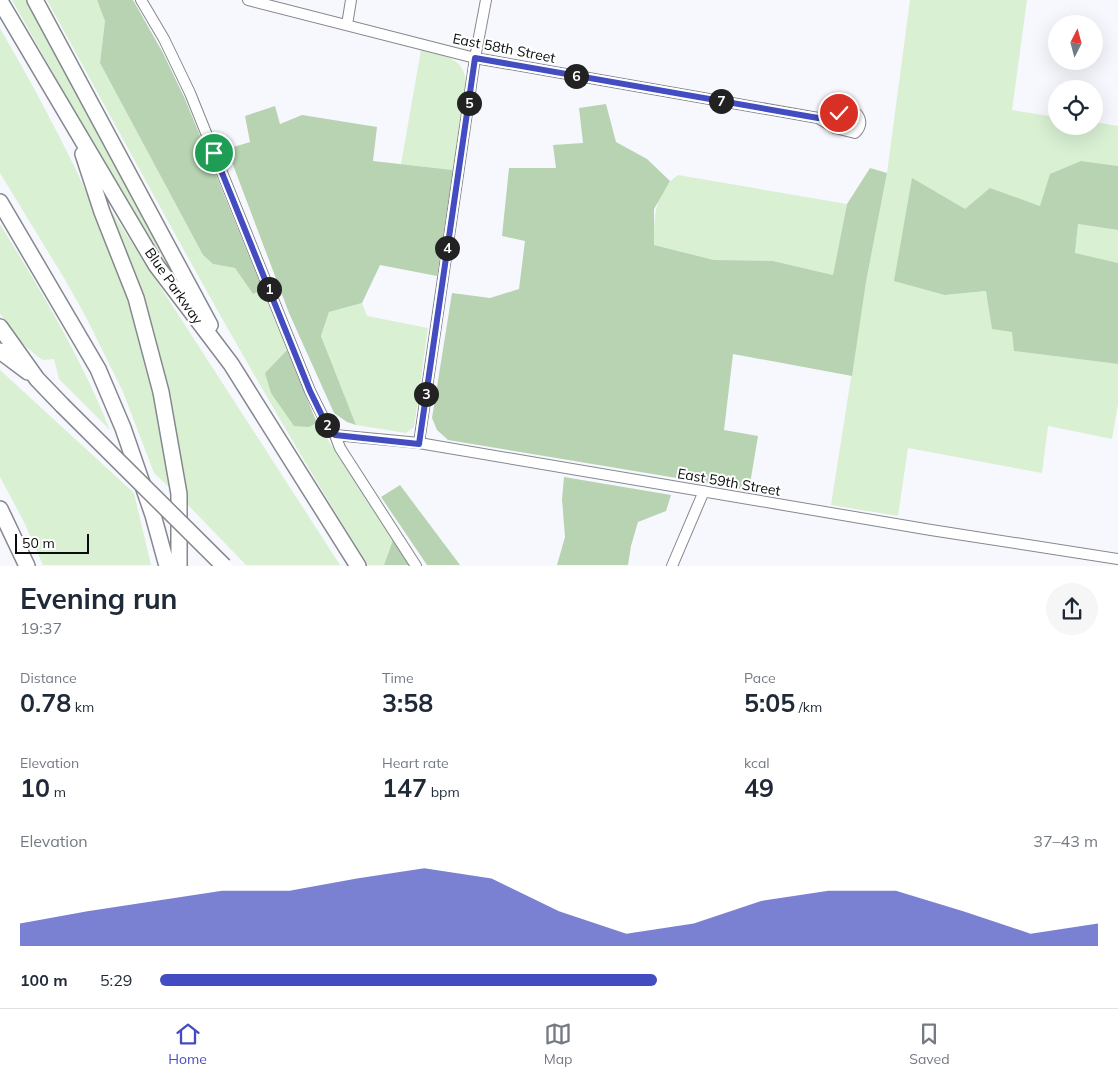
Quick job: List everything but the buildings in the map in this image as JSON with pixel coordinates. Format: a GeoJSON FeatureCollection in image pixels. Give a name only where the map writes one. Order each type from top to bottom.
{"type":"FeatureCollection","features":[{"type":"Feature","properties":{"kind":"highway"},"geometry":{"type":"LineString","coordinates":[[35,0],[155,219],[231,364]]}},
{"type":"Feature","properties":{"kind":"highway","name":"Blue Parkway"},"geometry":{"type":"LineString","coordinates":[[0,1],[156,265],[231,364],[358,566]]}},
{"type":"Feature","properties":{"kind":"highway"},"geometry":{"type":"LineString","coordinates":[[75,127],[102,212],[136,298],[161,392],[179,494],[179,566]]}},
{"type":"Feature","properties":{"kind":"highway"},"geometry":{"type":"LineString","coordinates":[[0,202],[98,369],[123,428],[153,515],[167,566]]}},
{"type":"Feature","properties":{"kind":"highway"},"geometry":{"type":"LineString","coordinates":[[0,326],[37,379],[224,566]]}},
{"type":"Feature","properties":{"kind":"highway"},"geometry":{"type":"LineString","coordinates":[[0,351],[37,379]]}},
{"type":"Feature","properties":{"kind":"highway"},"geometry":{"type":"LineString","coordinates":[[0,509],[27,566]]}},
{"type":"Feature","properties":{"kind":"street"},"geometry":{"type":"LineString","coordinates":[[140,0],[164,40],[190,93],[310,391],[329,430],[335,435],[347,460],[416,566]]}},
{"type":"Feature","properties":{"kind":"street","name":"East 58th Street"},"geometry":{"type":"LineString","coordinates":[[248,0],[475,58],[818,118]]}},
{"type":"Feature","properties":{"kind":"street"},"geometry":{"type":"LineString","coordinates":[[347,25],[351,0]]}},
{"type":"Feature","properties":{"kind":"street"},"geometry":{"type":"LineString","coordinates":[[419,444],[475,58],[486,0]]}},
{"type":"Feature","properties":{"kind":"street","name":"East 59th Street"},"geometry":{"type":"LineString","coordinates":[[335,435],[419,444],[1118,559]]}},
{"type":"Feature","properties":{"kind":"street"},"geometry":{"type":"LineString","coordinates":[[672,566],[704,491]]}},
{"type":"Feature","properties":{"kind":"green space"},"geometry":{"type":"Polygon","coordinates":[[[12,0],[26,0],[199,314],[125,198],[12,0]]]}},
{"type":"Feature","properties":{"kind":"green space"},"geometry":{"type":"Polygon","coordinates":[[[47,0],[97,0],[105,21],[100,63],[203,255],[213,264],[235,268],[253,294],[263,290],[287,350],[265,373],[309,427],[317,423],[393,540],[384,565],[368,565],[325,496],[203,285],[47,0]]]}},
{"type":"Feature","properties":{"kind":"green space"},"geometry":{"type":"Polygon","coordinates":[[[97,0],[133,0],[163,53],[185,99],[263,290],[253,294],[235,268],[213,264],[203,255],[100,63],[105,21],[97,0]]]}},
{"type":"Feature","properties":{"kind":"green space"},"geometry":{"type":"Polygon","coordinates":[[[910,0],[1027,0],[1012,110],[1048,116],[1048,135],[1103,135],[1103,124],[1118,126],[1118,166],[1081,161],[1040,206],[990,188],[945,295],[987,291],[992,329],[1013,331],[1014,351],[1118,364],[1118,404],[1112,439],[1048,426],[1042,473],[908,448],[898,516],[831,505],[866,282],[887,173],[910,0]]]}},
{"type":"Feature","properties":{"kind":"green space"},"geometry":{"type":"Polygon","coordinates":[[[0,28],[42,103],[80,179],[114,258],[146,357],[170,488],[154,473],[123,392],[86,317],[0,173],[0,28]]]}},
{"type":"Feature","properties":{"kind":"green space"},"geometry":{"type":"Polygon","coordinates":[[[421,50],[451,58],[461,67],[464,73],[466,82],[453,170],[401,164],[421,50]]]}},
{"type":"Feature","properties":{"kind":"green space"},"geometry":{"type":"Polygon","coordinates":[[[606,104],[616,142],[647,159],[670,181],[654,209],[654,245],[714,260],[773,261],[833,275],[847,204],[870,168],[887,173],[866,282],[852,376],[733,354],[724,430],[758,436],[749,490],[448,440],[437,430],[432,418],[452,293],[490,298],[519,289],[525,241],[502,236],[509,168],[556,168],[553,145],[583,143],[579,108],[606,104]]]}},
{"type":"Feature","properties":{"kind":"green space"},"geometry":{"type":"Polygon","coordinates":[[[275,106],[280,124],[302,115],[377,127],[373,161],[453,170],[437,276],[380,265],[362,303],[329,312],[321,336],[356,425],[347,422],[334,413],[289,313],[227,149],[250,142],[245,116],[275,106]]]}},
{"type":"Feature","properties":{"kind":"green space"},"geometry":{"type":"Polygon","coordinates":[[[1081,161],[1118,166],[1118,230],[1078,224],[1075,253],[1118,263],[1118,364],[1014,351],[1012,332],[992,329],[986,291],[945,295],[894,281],[912,178],[965,209],[990,188],[1040,206],[1050,174],[1081,161]]]}},
{"type":"Feature","properties":{"kind":"green space"},"geometry":{"type":"Polygon","coordinates":[[[678,175],[847,204],[833,275],[773,261],[714,260],[654,245],[654,225],[657,206],[664,189],[678,175]]]}},
{"type":"Feature","properties":{"kind":"green space"},"geometry":{"type":"Polygon","coordinates":[[[112,212],[340,565],[246,565],[187,504],[176,439],[142,297],[110,213],[112,212]]]}},
{"type":"Feature","properties":{"kind":"green space"},"geometry":{"type":"Polygon","coordinates":[[[0,224],[73,350],[110,430],[59,379],[54,359],[43,360],[38,357],[23,344],[0,314],[0,224]]]}},
{"type":"Feature","properties":{"kind":"green space"},"geometry":{"type":"Polygon","coordinates":[[[1078,224],[1118,230],[1118,263],[1075,254],[1078,224]]]}},
{"type":"Feature","properties":{"kind":"green space"},"geometry":{"type":"Polygon","coordinates":[[[362,303],[367,316],[428,328],[414,427],[406,433],[356,425],[321,336],[329,312],[362,303]]]}},
{"type":"Feature","properties":{"kind":"green space"},"geometry":{"type":"Polygon","coordinates":[[[287,350],[317,423],[309,427],[294,426],[271,393],[265,373],[287,350]]]}},
{"type":"Feature","properties":{"kind":"green space"},"geometry":{"type":"Polygon","coordinates":[[[0,370],[134,493],[151,565],[43,565],[24,522],[0,477],[0,370]]]}},
{"type":"Feature","properties":{"kind":"green space"},"geometry":{"type":"Polygon","coordinates":[[[564,477],[671,495],[666,511],[638,522],[628,565],[557,565],[565,537],[562,499],[564,477]]]}},
{"type":"Feature","properties":{"kind":"green space"},"geometry":{"type":"Polygon","coordinates":[[[400,485],[460,565],[427,565],[381,497],[400,485]]]}},
{"type":"Feature","properties":{"kind":"green space"},"geometry":{"type":"Polygon","coordinates":[[[393,540],[409,565],[384,565],[393,540]]]}},
{"type":"Feature","properties":{"kind":"route"},"geometry":{"type":"LineString","coordinates":[[214,153],[310,391],[329,430],[335,435],[419,444],[475,58],[818,118],[839,113]]}}]}
